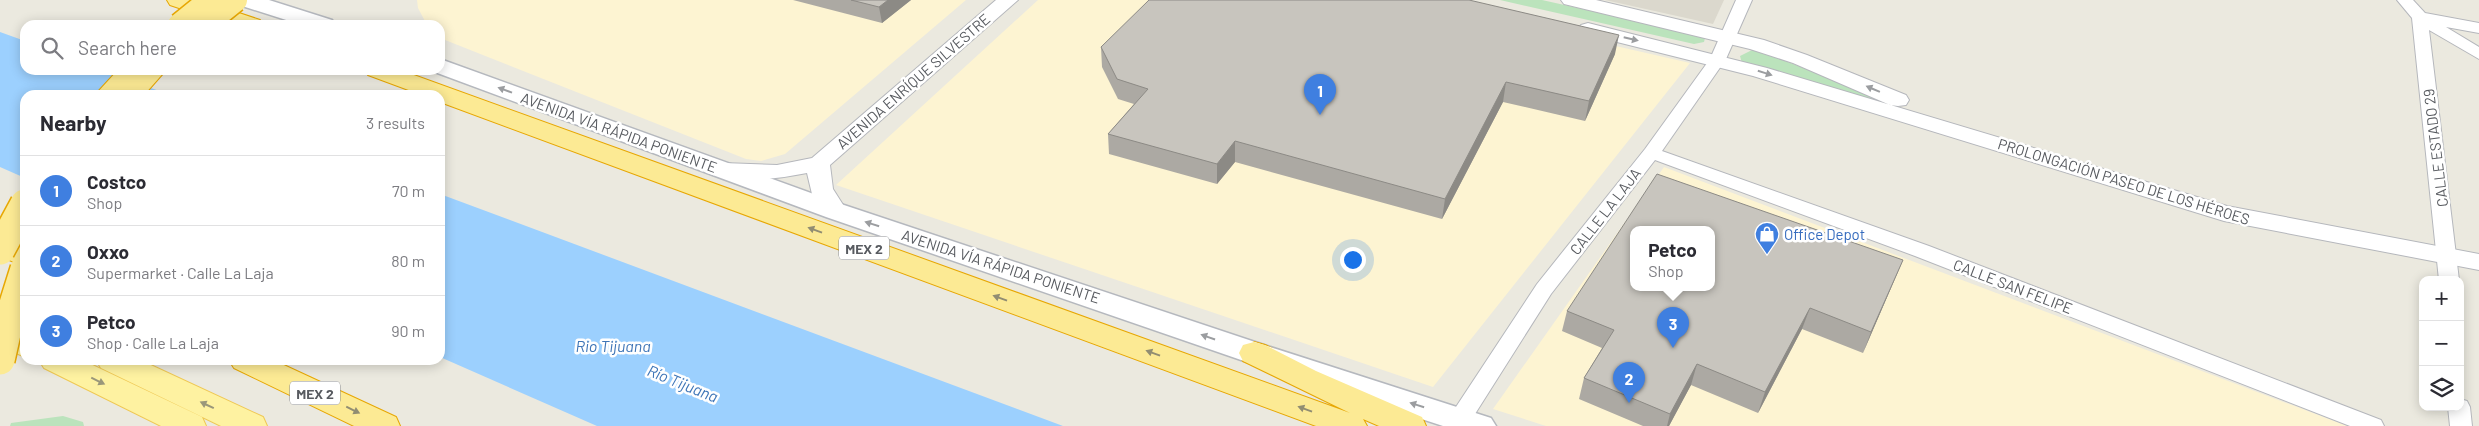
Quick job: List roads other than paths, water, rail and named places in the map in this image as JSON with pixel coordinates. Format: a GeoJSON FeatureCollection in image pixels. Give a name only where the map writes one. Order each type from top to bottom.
{"type":"FeatureCollection","features":[{"type":"Feature","properties":{"kind":"highway"},"geometry":{"type":"LineString","coordinates":[[178,0],[237,20]]}},
{"type":"Feature","properties":{"kind":"highway"},"geometry":{"type":"LineString","coordinates":[[186,20],[211,0]]}},
{"type":"Feature","properties":{"kind":"highway"},"geometry":{"type":"LineString","coordinates":[[210,20],[235,0]]}},
{"type":"Feature","properties":{"kind":"highway"},"geometry":{"type":"LineString","coordinates":[[112,90],[127,75]]}},
{"type":"Feature","properties":{"kind":"highway"},"geometry":{"type":"LineString","coordinates":[[135,90],[149,75]]}},
{"type":"Feature","properties":{"kind":"highway","name":"AVENIDA VÍA RÁPIDA PONIENTE"},"geometry":{"type":"LineString","coordinates":[[391,75],[432,90]]}},
{"type":"Feature","properties":{"kind":"highway","name":"AVENIDA VÍA RÁPIDA PONIENTE"},"geometry":{"type":"LineString","coordinates":[[445,95],[1351,426]]}},
{"type":"Feature","properties":{"kind":"highway"},"geometry":{"type":"LineString","coordinates":[[0,250],[20,213]]}},
{"type":"Feature","properties":{"kind":"highway"},"geometry":{"type":"LineString","coordinates":[[0,245],[20,255]]}},
{"type":"Feature","properties":{"kind":"highway"},"geometry":{"type":"LineString","coordinates":[[0,360],[9,320],[20,285]]}},
{"type":"Feature","properties":{"kind":"highway"},"geometry":{"type":"LineString","coordinates":[[1254,353],[1305,379],[1410,426]]}},
{"type":"Feature","properties":{"kind":"highway","name":"MEX 2"},"geometry":{"type":"LineString","coordinates":[[256,365],[384,426]]}},
{"type":"Feature","properties":{"kind":"main road"},"geometry":{"type":"LineString","coordinates":[[247,0],[309,20]]}},
{"type":"Feature","properties":{"kind":"main road","name":"AVENIDA VÍA RÁPIDA PONIENTE"},"geometry":{"type":"LineString","coordinates":[[445,68],[835,212],[1254,353],[1470,423]]}},
{"type":"Feature","properties":{"kind":"main road"},"geometry":{"type":"LineString","coordinates":[[0,307],[20,317]]}},
{"type":"Feature","properties":{"kind":"main road"},"geometry":{"type":"LineString","coordinates":[[0,333],[20,343]]}},
{"type":"Feature","properties":{"kind":"main road"},"geometry":{"type":"LineString","coordinates":[[65,365],[190,426]]}},
{"type":"Feature","properties":{"kind":"main road"},"geometry":{"type":"LineString","coordinates":[[123,365],[251,426]]}},
{"type":"Feature","properties":{"kind":"street","name":"AVENIDA ENRÍQUE SILVESTRE"},"geometry":{"type":"LineString","coordinates":[[722,170],[768,173],[818,163],[1008,0]]}},
{"type":"Feature","properties":{"kind":"street","name":"PROLONGACIÓN PASEO DE LOS HÉROES"},"geometry":{"type":"LineString","coordinates":[[1571,0],[1729,36],[1779,51],[1876,90],[1947,127]]}},
{"type":"Feature","properties":{"kind":"street","name":"CALLE LA LAJA"},"geometry":{"type":"LineString","coordinates":[[1470,423],[1544,289],[1651,153],[1718,59],[1744,0]]}},
{"type":"Feature","properties":{"kind":"street"},"geometry":{"type":"LineString","coordinates":[[2405,0],[2420,17],[2479,54]]}},
{"type":"Feature","properties":{"kind":"street"},"geometry":{"type":"LineString","coordinates":[[2420,17],[2479,28]]}},
{"type":"Feature","properties":{"kind":"street","name":"CALLE ESTADO 29"},"geometry":{"type":"LineString","coordinates":[[2420,17],[2449,276]]}},
{"type":"Feature","properties":{"kind":"street","name":"PROLONGACIÓN PASEO DE LOS HÉROES"},"geometry":{"type":"LineString","coordinates":[[1568,24],[1718,59],[1947,127],[2224,213],[2479,262]]}},
{"type":"Feature","properties":{"kind":"street","name":"CALLE SAN FELIPE"},"geometry":{"type":"LineString","coordinates":[[1651,153],[1922,251],[2373,426]]}},
{"type":"Feature","properties":{"kind":"street"},"geometry":{"type":"LineString","coordinates":[[818,163],[818,176],[823,197],[835,212]]}},
{"type":"Feature","properties":{"kind":"street"},"geometry":{"type":"LineString","coordinates":[[2459,411],[2461,426]]}},
{"type":"Feature","properties":{"kind":"water"},"geometry":{"type":"Polygon","coordinates":[[[0,32],[20,39],[20,75],[116,75],[156,90],[20,90],[20,176],[0,167],[0,32]]]}},
{"type":"Feature","properties":{"kind":"water","name":"Rio Tijuana"},"geometry":{"type":"Polygon","coordinates":[[[445,196],[1063,426],[597,426],[445,359],[445,196]]]}},
{"type":"Feature","properties":{"kind":"place","name":"Costco"},"geometry":{"type":"Point","coordinates":[1320,115]}},
{"type":"Feature","properties":{"kind":"place","name":"Office Depot"},"geometry":{"type":"Point","coordinates":[1767,255]}},
{"type":"Feature","properties":{"kind":"place","name":"Petco"},"geometry":{"type":"Point","coordinates":[1673,348]}},
{"type":"Feature","properties":{"kind":"place","name":"Oxxo"},"geometry":{"type":"Point","coordinates":[1629,403]}},
{"type":"Feature","properties":{"kind":"water label","name":"Río Tijuana"},"geometry":{"type":"Point","coordinates":[683,383]}}]}
